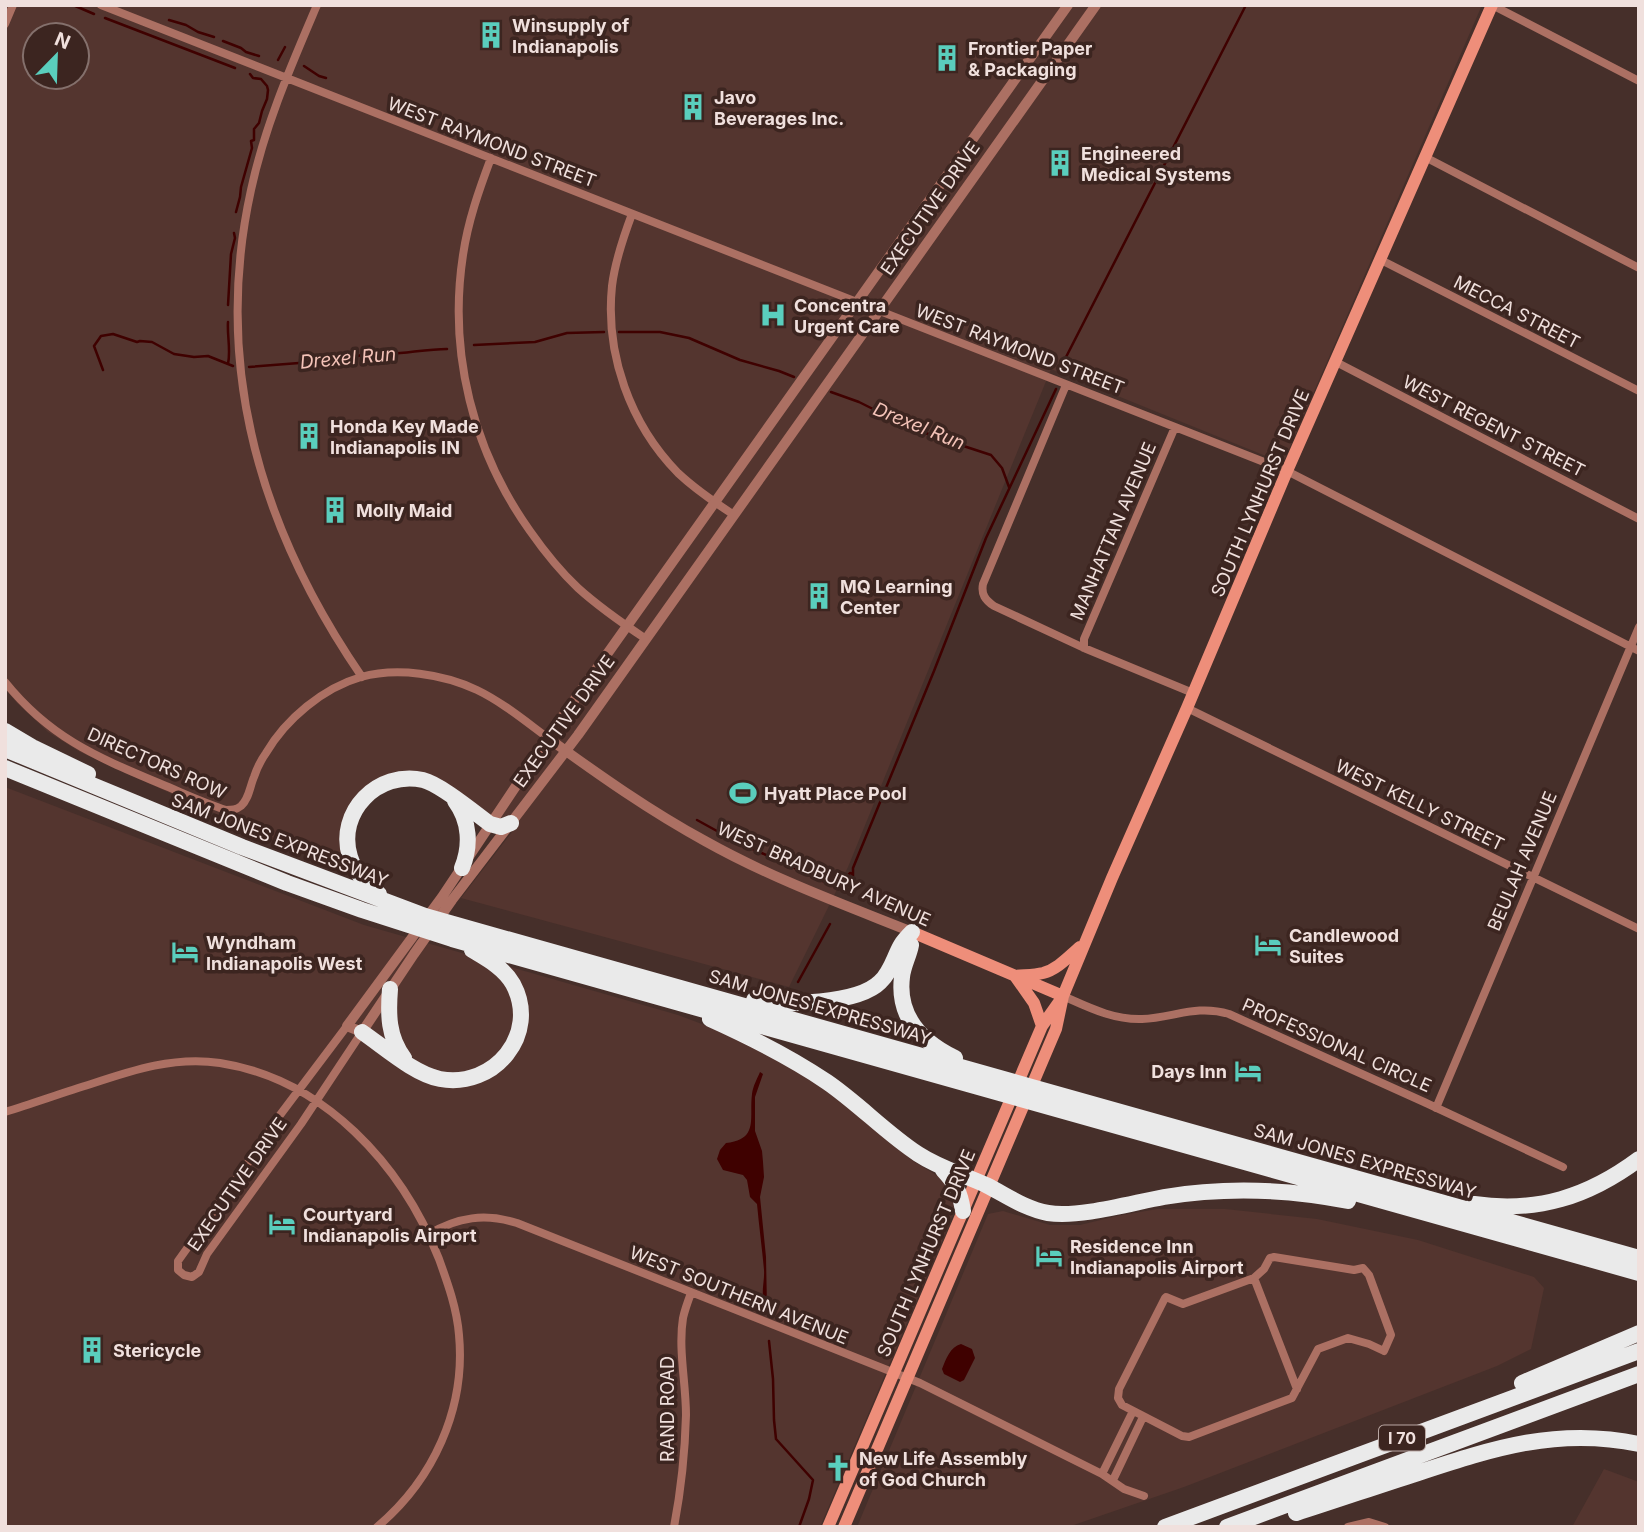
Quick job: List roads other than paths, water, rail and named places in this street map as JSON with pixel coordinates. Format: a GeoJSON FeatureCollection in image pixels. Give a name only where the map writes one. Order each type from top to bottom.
{"type":"FeatureCollection","features":[{"type":"Feature","properties":{"kind":"highway"},"geometry":{"type":"LineString","coordinates":[[5,731],[32,747],[242,847]]}},
{"type":"Feature","properties":{"kind":"highway","name":"SAM JONES EXPRESSWAY"},"geometry":{"type":"LineString","coordinates":[[5,749],[242,847],[425,916],[689,990],[994,1084]]}},
{"type":"Feature","properties":{"kind":"highway","name":"SAM JONES EXPRESSWAY"},"geometry":{"type":"LineString","coordinates":[[5,768],[287,883],[452,939],[1384,1187],[1639,1258]]}},
{"type":"Feature","properties":{"kind":"highway"},"geometry":{"type":"LineString","coordinates":[[389,902],[362,880],[350,858],[347,844],[351,817],[356,807],[373,789],[396,779],[427,781],[491,824],[501,827],[511,823]]}},
{"type":"Feature","properties":{"kind":"highway"},"geometry":{"type":"LineString","coordinates":[[452,797],[464,817],[468,832],[468,846],[462,868]]}},
{"type":"Feature","properties":{"kind":"highway"},"geometry":{"type":"LineString","coordinates":[[689,990],[780,1003],[822,1001],[863,993],[884,979],[902,943],[912,932]]}},
{"type":"Feature","properties":{"kind":"highway"},"geometry":{"type":"LineString","coordinates":[[912,932],[901,981],[902,998],[911,1022],[929,1044],[994,1084]]}},
{"type":"Feature","properties":{"kind":"highway"},"geometry":{"type":"LineString","coordinates":[[354,1029],[413,1068],[443,1080],[461,1080],[477,1076],[500,1062],[512,1047],[517,1034],[519,1000],[514,986],[508,976],[492,962],[452,939]]}},
{"type":"Feature","properties":{"kind":"highway"},"geometry":{"type":"LineString","coordinates":[[390,989],[390,1029],[400,1052],[413,1068]]}},
{"type":"Feature","properties":{"kind":"highway"},"geometry":{"type":"LineString","coordinates":[[666,998],[809,1070],[848,1097],[908,1146],[942,1168],[983,1184],[1016,1202],[1043,1211],[1057,1214],[1082,1212],[1193,1193],[1255,1191],[1320,1196],[1433,1215]]}},
{"type":"Feature","properties":{"kind":"highway","name":"SAM JONES EXPRESSWAY"},"geometry":{"type":"LineString","coordinates":[[1050,1099],[1433,1215],[1639,1273]]}},
{"type":"Feature","properties":{"kind":"highway"},"geometry":{"type":"LineString","coordinates":[[1384,1187],[1477,1204],[1526,1206],[1583,1192],[1605,1182],[1639,1159]]}},
{"type":"Feature","properties":{"kind":"highway"},"geometry":{"type":"LineString","coordinates":[[942,1168],[956,1185],[962,1211]]}},
{"type":"Feature","properties":{"kind":"highway"},"geometry":{"type":"LineString","coordinates":[[1377,1447],[1426,1420],[1547,1373],[1639,1333]]}},
{"type":"Feature","properties":{"kind":"highway","name":"I 70"},"geometry":{"type":"LineString","coordinates":[[1165,1527],[1639,1350]]}},
{"type":"Feature","properties":{"kind":"highway","name":"I 70"},"geometry":{"type":"LineString","coordinates":[[1227,1527],[1639,1374]]}},
{"type":"Feature","properties":{"kind":"highway"},"geometry":{"type":"LineString","coordinates":[[1248,1527],[1481,1452],[1517,1443],[1545,1439],[1591,1438],[1639,1444]]}},
{"type":"Feature","properties":{"kind":"main road","name":"SOUTH LYNHURST DRIVE"},"geometry":{"type":"LineString","coordinates":[[828,1527],[962,1211],[983,1184],[1056,1029],[1063,996],[1084,944],[1287,471],[1492,5]]}},
{"type":"Feature","properties":{"kind":"main road","name":"WEST BRADBURY AVENUE"},"geometry":{"type":"LineString","coordinates":[[912,932],[1063,996]]}},
{"type":"Feature","properties":{"kind":"main road"},"geometry":{"type":"LineString","coordinates":[[1042,1026],[1034,1003],[1015,976],[1050,970],[1084,944]]}},
{"type":"Feature","properties":{"kind":"main road","name":"SOUTH LYNHURST DRIVE"},"geometry":{"type":"LineString","coordinates":[[844,1527],[907,1378],[1042,1026],[1063,996]]}},
{"type":"Feature","properties":{"kind":"street"},"geometry":{"type":"LineString","coordinates":[[5,24],[13,5]]}},
{"type":"Feature","properties":{"kind":"street","name":"WEST RAYMOND STREET"},"geometry":{"type":"LineString","coordinates":[[101,5],[1287,471],[1634,649]]}},
{"type":"Feature","properties":{"kind":"street"},"geometry":{"type":"LineString","coordinates":[[317,5],[268,125],[250,192],[243,237],[239,275],[243,391],[257,461],[289,548],[318,606],[362,677],[412,674],[453,681],[491,698],[548,738]]}},
{"type":"Feature","properties":{"kind":"street","name":"EXECUTIVE DRIVE"},"geometry":{"type":"LineString","coordinates":[[447,898],[462,868],[548,738],[1068,5]]}},
{"type":"Feature","properties":{"kind":"street","name":"EXECUTIVE DRIVE"},"geometry":{"type":"LineString","coordinates":[[409,952],[390,989],[354,1029],[316,1101],[207,1254],[199,1272],[192,1277],[184,1275],[178,1270],[179,1259],[354,1029],[447,898],[511,823],[566,751],[1096,5]]}},
{"type":"Feature","properties":{"kind":"street"},"geometry":{"type":"LineString","coordinates":[[1492,5],[1639,81]]}},
{"type":"Feature","properties":{"kind":"street"},"geometry":{"type":"LineString","coordinates":[[1425,157],[1639,268]]}},
{"type":"Feature","properties":{"kind":"street"},"geometry":{"type":"LineString","coordinates":[[491,159],[468,228],[459,290],[460,345],[464,376],[482,444],[517,513],[561,571],[577,587],[646,639]]}},
{"type":"Feature","properties":{"kind":"street"},"geometry":{"type":"LineString","coordinates":[[632,214],[620,247],[612,291],[612,332],[618,369],[640,422],[654,443],[677,471],[700,492],[734,514]]}},
{"type":"Feature","properties":{"kind":"street","name":"MECCA STREET"},"geometry":{"type":"LineString","coordinates":[[1381,260],[1639,391]]}},
{"type":"Feature","properties":{"kind":"street","name":"WEST REGENT STREET"},"geometry":{"type":"LineString","coordinates":[[1336,362],[1639,519]]}},
{"type":"Feature","properties":{"kind":"street"},"geometry":{"type":"LineString","coordinates":[[1066,385],[983,584],[982,593],[994,606],[1084,648],[1193,693]]}},
{"type":"Feature","properties":{"kind":"street","name":"MANHATTAN AVENUE"},"geometry":{"type":"LineString","coordinates":[[1084,648],[1084,639],[1175,427]]}},
{"type":"Feature","properties":{"kind":"street","name":"BEULAH AVENUE"},"geometry":{"type":"LineString","coordinates":[[1436,1108],[1634,649],[1639,627]]}},
{"type":"Feature","properties":{"kind":"street","name":"DIRECTORS ROW"},"geometry":{"type":"LineString","coordinates":[[5,682],[42,720],[85,750],[226,810],[236,809],[246,801],[259,765],[285,727],[318,699],[362,677]]}},
{"type":"Feature","properties":{"kind":"street","name":"WEST KELLY STREET"},"geometry":{"type":"LineString","coordinates":[[1187,708],[1639,929]]}},
{"type":"Feature","properties":{"kind":"street","name":"WEST BRADBURY AVENUE"},"geometry":{"type":"LineString","coordinates":[[548,738],[650,808],[705,841],[768,873],[912,932]]}},
{"type":"Feature","properties":{"kind":"street","name":"PROFESSIONAL CIRCLE"},"geometry":{"type":"LineString","coordinates":[[1063,996],[1103,1013],[1127,1019],[1198,1009],[1229,1014],[1436,1108]]}},
{"type":"Feature","properties":{"kind":"street"},"geometry":{"type":"LineString","coordinates":[[5,1112],[137,1069],[185,1061],[217,1062],[268,1076],[303,1093],[349,1126],[380,1158],[429,1234],[448,1283],[458,1325],[460,1356],[457,1390],[447,1428],[428,1468],[408,1496],[377,1527]]}},
{"type":"Feature","properties":{"kind":"street"},"geometry":{"type":"LineString","coordinates":[[1436,1108],[1563,1167]]}},
{"type":"Feature","properties":{"kind":"street","name":"WEST SOUTHERN AVENUE"},"geometry":{"type":"LineString","coordinates":[[429,1234],[446,1224],[464,1219],[485,1217],[520,1224],[907,1378],[1102,1474],[1124,1489],[1144,1496]]}},
{"type":"Feature","properties":{"kind":"street"},"geometry":{"type":"LineString","coordinates":[[1274,1257],[1354,1270],[1363,1268],[1391,1335],[1384,1351],[1348,1338],[1318,1349],[1292,1398],[1189,1437],[1143,1417],[1120,1403],[1118,1390],[1166,1297],[1183,1304],[1254,1278],[1264,1269],[1270,1258],[1274,1257]]}},
{"type":"Feature","properties":{"kind":"street"},"geometry":{"type":"LineString","coordinates":[[1254,1278],[1297,1389]]}},
{"type":"Feature","properties":{"kind":"street","name":"RAND ROAD"},"geometry":{"type":"LineString","coordinates":[[674,1527],[685,1440],[682,1332],[691,1293]]}},
{"type":"Feature","properties":{"kind":"street"},"geometry":{"type":"LineString","coordinates":[[1102,1474],[1133,1412]]}},
{"type":"Feature","properties":{"kind":"street"},"geometry":{"type":"LineString","coordinates":[[1113,1480],[1143,1417]]}},
{"type":"Feature","properties":{"kind":"street"},"geometry":{"type":"LineString","coordinates":[[1348,1527],[1369,1522],[1385,1527]]}},
{"type":"Feature","properties":{"kind":"waterway"},"geometry":{"type":"LineString","coordinates":[[73,5],[94,14]]}},
{"type":"Feature","properties":{"kind":"waterway"},"geometry":{"type":"LineString","coordinates":[[1064,361],[1246,5]]}},
{"type":"Feature","properties":{"kind":"waterway"},"geometry":{"type":"LineString","coordinates":[[105,18],[235,68]]}},
{"type":"Feature","properties":{"kind":"waterway"},"geometry":{"type":"LineString","coordinates":[[169,20],[214,37]]}},
{"type":"Feature","properties":{"kind":"waterway"},"geometry":{"type":"LineString","coordinates":[[223,41],[259,56]]}},
{"type":"Feature","properties":{"kind":"waterway"},"geometry":{"type":"LineString","coordinates":[[278,60],[285,47]]}},
{"type":"Feature","properties":{"kind":"waterway"},"geometry":{"type":"LineString","coordinates":[[304,66],[326,78]]}},
{"type":"Feature","properties":{"kind":"waterway"},"geometry":{"type":"LineString","coordinates":[[236,212],[252,148],[251,141],[254,140],[254,129],[259,123],[268,90],[261,79],[253,78],[250,74]]}},
{"type":"Feature","properties":{"kind":"waterway"},"geometry":{"type":"LineString","coordinates":[[228,305],[234,233]]}},
{"type":"Feature","properties":{"kind":"waterway"},"geometry":{"type":"LineString","coordinates":[[228,322],[228,364]]}},
{"type":"Feature","properties":{"kind":"waterway","name":"Drexel Run"},"geometry":{"type":"LineString","coordinates":[[474,345],[535,342],[567,333],[604,332]]}},
{"type":"Feature","properties":{"kind":"waterway","name":"Drexel Run"},"geometry":{"type":"LineString","coordinates":[[619,332],[660,332],[689,338],[740,360],[794,377]]}},
{"type":"Feature","properties":{"kind":"waterway","name":"Drexel Run"},"geometry":{"type":"LineString","coordinates":[[103,370],[94,346],[101,336],[113,334],[137,342],[152,342],[174,354],[208,356],[233,366]]}},
{"type":"Feature","properties":{"kind":"waterway","name":"Drexel Run"},"geometry":{"type":"LineString","coordinates":[[249,367],[312,362],[334,356],[345,360],[361,355],[447,349]]}},
{"type":"Feature","properties":{"kind":"waterway"},"geometry":{"type":"LineString","coordinates":[[848,881],[853,876],[853,868],[986,538],[1056,389]]}},
{"type":"Feature","properties":{"kind":"waterway","name":"Drexel Run"},"geometry":{"type":"LineString","coordinates":[[831,392],[859,402],[905,425],[991,455],[1002,468],[1009,487]]}},
{"type":"Feature","properties":{"kind":"waterway"},"geometry":{"type":"LineString","coordinates":[[697,820],[726,836]]}},
{"type":"Feature","properties":{"kind":"waterway"},"geometry":{"type":"LineString","coordinates":[[742,844],[823,881],[838,881],[850,873],[853,874]]}},
{"type":"Feature","properties":{"kind":"waterway"},"geometry":{"type":"LineString","coordinates":[[798,982],[830,924]]}},
{"type":"Feature","properties":{"kind":"waterway"},"geometry":{"type":"LineString","coordinates":[[769,1341],[776,1439],[813,1480],[799,1527]]}},
{"type":"Feature","properties":{"kind":"place","name":"Winsupply of Indianapolis"},"geometry":{"type":"Point","coordinates":[491,35]}},
{"type":"Feature","properties":{"kind":"place","name":"Frontier Paper & Packaging"},"geometry":{"type":"Point","coordinates":[947,58]}},
{"type":"Feature","properties":{"kind":"place","name":"Javo Beverages Inc."},"geometry":{"type":"Point","coordinates":[693,107]}},
{"type":"Feature","properties":{"kind":"place","name":"Engineered Medical Systems"},"geometry":{"type":"Point","coordinates":[1060,163]}},
{"type":"Feature","properties":{"kind":"place","name":"Concentra Urgent Care"},"geometry":{"type":"Point","coordinates":[773,315]}},
{"type":"Feature","properties":{"kind":"place","name":"Honda Key Made Indianapolis IN"},"geometry":{"type":"Point","coordinates":[309,436]}},
{"type":"Feature","properties":{"kind":"place","name":"Molly Maid"},"geometry":{"type":"Point","coordinates":[335,510]}},
{"type":"Feature","properties":{"kind":"place","name":"MQ Learning Center"},"geometry":{"type":"Point","coordinates":[819,596]}},
{"type":"Feature","properties":{"kind":"place","name":"Hyatt Place Pool"},"geometry":{"type":"Point","coordinates":[743,793]}},
{"type":"Feature","properties":{"kind":"place","name":"Candlewood Suites"},"geometry":{"type":"Point","coordinates":[1268,945]}},
{"type":"Feature","properties":{"kind":"place","name":"Wyndham Indianapolis West"},"geometry":{"type":"Point","coordinates":[185,952]}},
{"type":"Feature","properties":{"kind":"place","name":"Days Inn"},"geometry":{"type":"Point","coordinates":[1248,1071]}},
{"type":"Feature","properties":{"kind":"place","name":"Courtyard Indianapolis Airport"},"geometry":{"type":"Point","coordinates":[282,1224]}},
{"type":"Feature","properties":{"kind":"place","name":"Residence Inn Indianapolis Airport"},"geometry":{"type":"Point","coordinates":[1049,1256]}},
{"type":"Feature","properties":{"kind":"place","name":"Stericycle"},"geometry":{"type":"Point","coordinates":[92,1350]}},
{"type":"Feature","properties":{"kind":"place","name":"New Life Assembly of God Church"},"geometry":{"type":"Point","coordinates":[838,1468]}}]}
